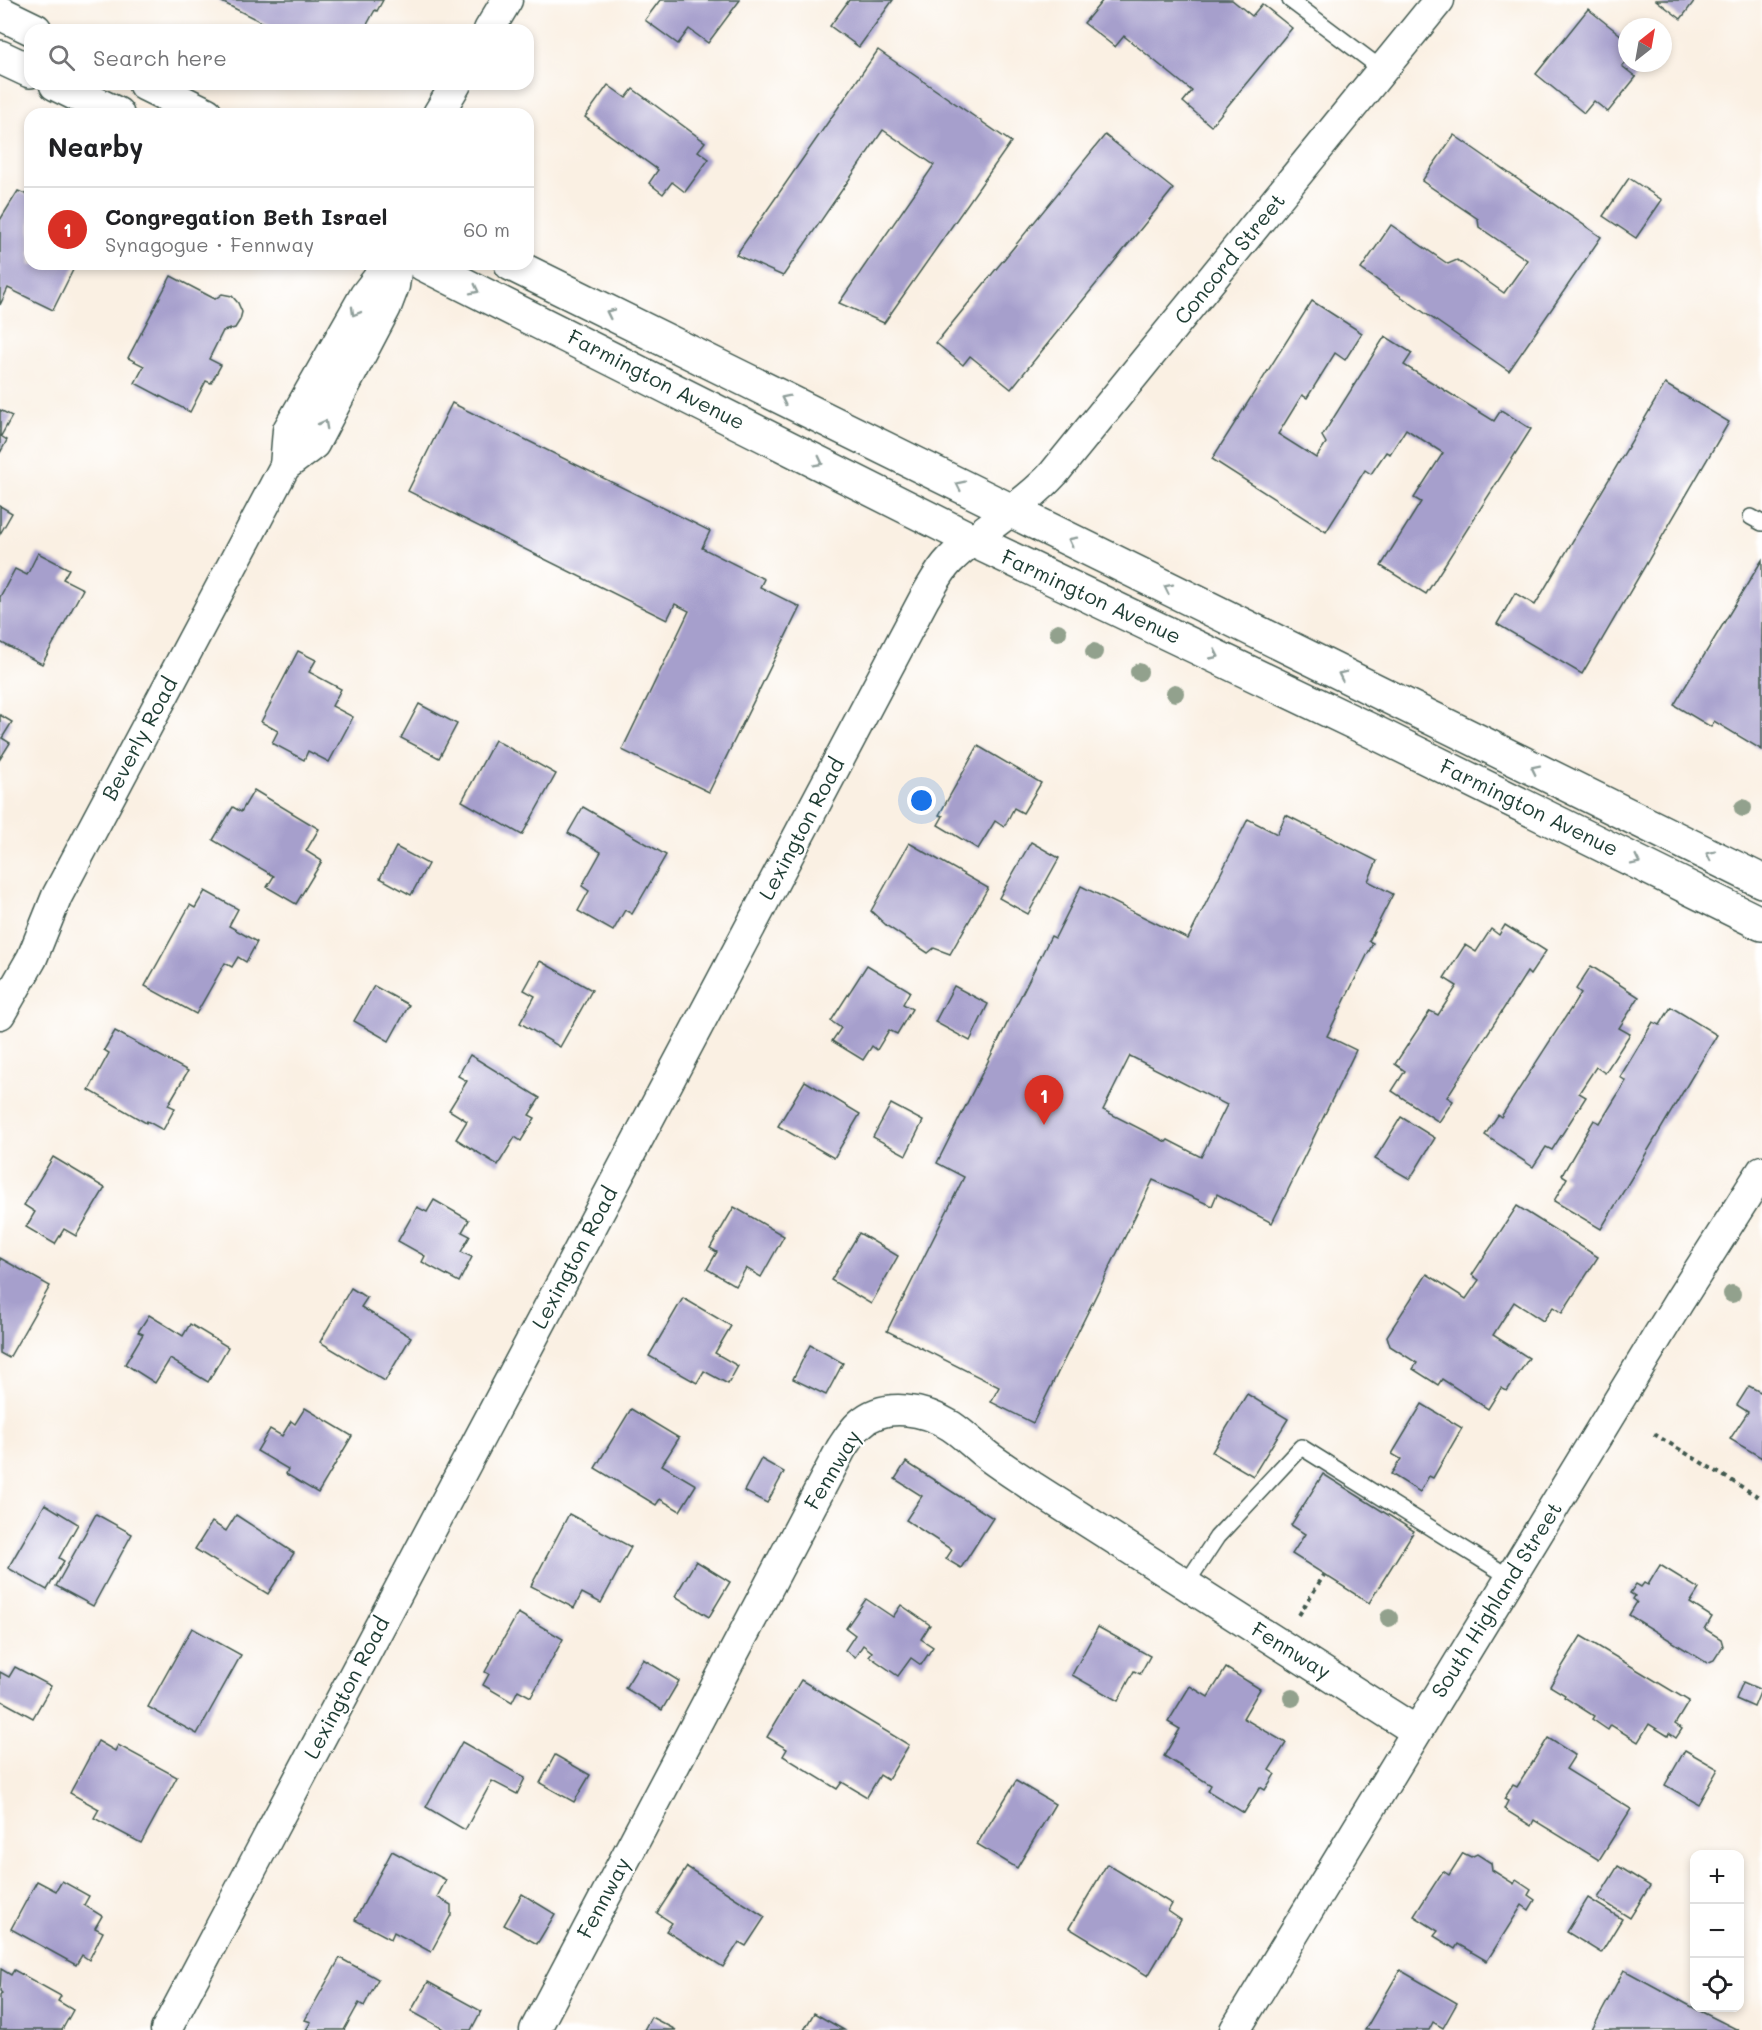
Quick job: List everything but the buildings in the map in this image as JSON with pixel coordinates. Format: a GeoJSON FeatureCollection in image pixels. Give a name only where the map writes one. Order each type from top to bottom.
{"type":"FeatureCollection","features":[{"type":"Feature","properties":{"kind":"main road"},"geometry":{"type":"LineString","coordinates":[[0,13],[24,25]]}},
{"type":"Feature","properties":{"kind":"main road"},"geometry":{"type":"LineString","coordinates":[[0,57],[24,68]]}},
{"type":"Feature","properties":{"kind":"main road"},"geometry":{"type":"LineString","coordinates":[[68,90],[105,108]]}},
{"type":"Feature","properties":{"kind":"main road"},"geometry":{"type":"LineString","coordinates":[[157,90],[194,108]]}},
{"type":"Feature","properties":{"kind":"main road","name":"Farmington Avenue"},"geometry":{"type":"LineString","coordinates":[[435,270],[972,540],[1376,733],[1762,924]]}},
{"type":"Feature","properties":{"kind":"main road","name":"Farmington Avenue"},"geometry":{"type":"LineString","coordinates":[[523,270],[1762,881]]}},
{"type":"Feature","properties":{"kind":"street"},"geometry":{"type":"LineString","coordinates":[[493,24],[507,0]]}},
{"type":"Feature","properties":{"kind":"street","name":"Concord Street"},"geometry":{"type":"LineString","coordinates":[[1013,511],[1054,473],[1439,0]]}},
{"type":"Feature","properties":{"kind":"street"},"geometry":{"type":"LineString","coordinates":[[442,108],[452,90]]}},
{"type":"Feature","properties":{"kind":"street","name":"Beverly Road"},"geometry":{"type":"LineString","coordinates":[[0,1014],[32,958],[57,896],[285,466],[288,430],[365,295],[384,270]]}},
{"type":"Feature","properties":{"kind":"street","name":"Beverly Road"},"geometry":{"type":"LineString","coordinates":[[285,466],[314,444],[386,307],[394,286],[396,270]]}},
{"type":"Feature","properties":{"kind":"street","name":"Lexington Road"},"geometry":{"type":"LineString","coordinates":[[166,2030],[918,609],[948,562],[972,540],[1013,511]]}},
{"type":"Feature","properties":{"kind":"street","name":"South Highland Street"},"geometry":{"type":"LineString","coordinates":[[1235,2030],[1678,1302],[1762,1171]]}},
{"type":"Feature","properties":{"kind":"street","name":"Fennway"},"geometry":{"type":"LineString","coordinates":[[535,2030],[840,1449],[862,1422],[874,1416],[900,1410],[927,1414],[951,1426],[986,1455],[1033,1487],[1416,1731]]}},
{"type":"Feature","properties":{"kind":"lane"},"geometry":{"type":"LineString","coordinates":[[1290,0],[1383,70]]}},
{"type":"Feature","properties":{"kind":"lane"},"geometry":{"type":"LineString","coordinates":[[1186,1584],[1217,1537],[1301,1447],[1511,1578]]}},
{"type":"Feature","properties":{"kind":"path"},"geometry":{"type":"LineString","coordinates":[[1654,1434],[1762,1499]]}},
{"type":"Feature","properties":{"kind":"path"},"geometry":{"type":"LineString","coordinates":[[1297,1618],[1324,1575]]}},
{"type":"Feature","properties":{"kind":"place","name":"Congregation Beth Israel"},"geometry":{"type":"Point","coordinates":[1044,1125]}}]}
